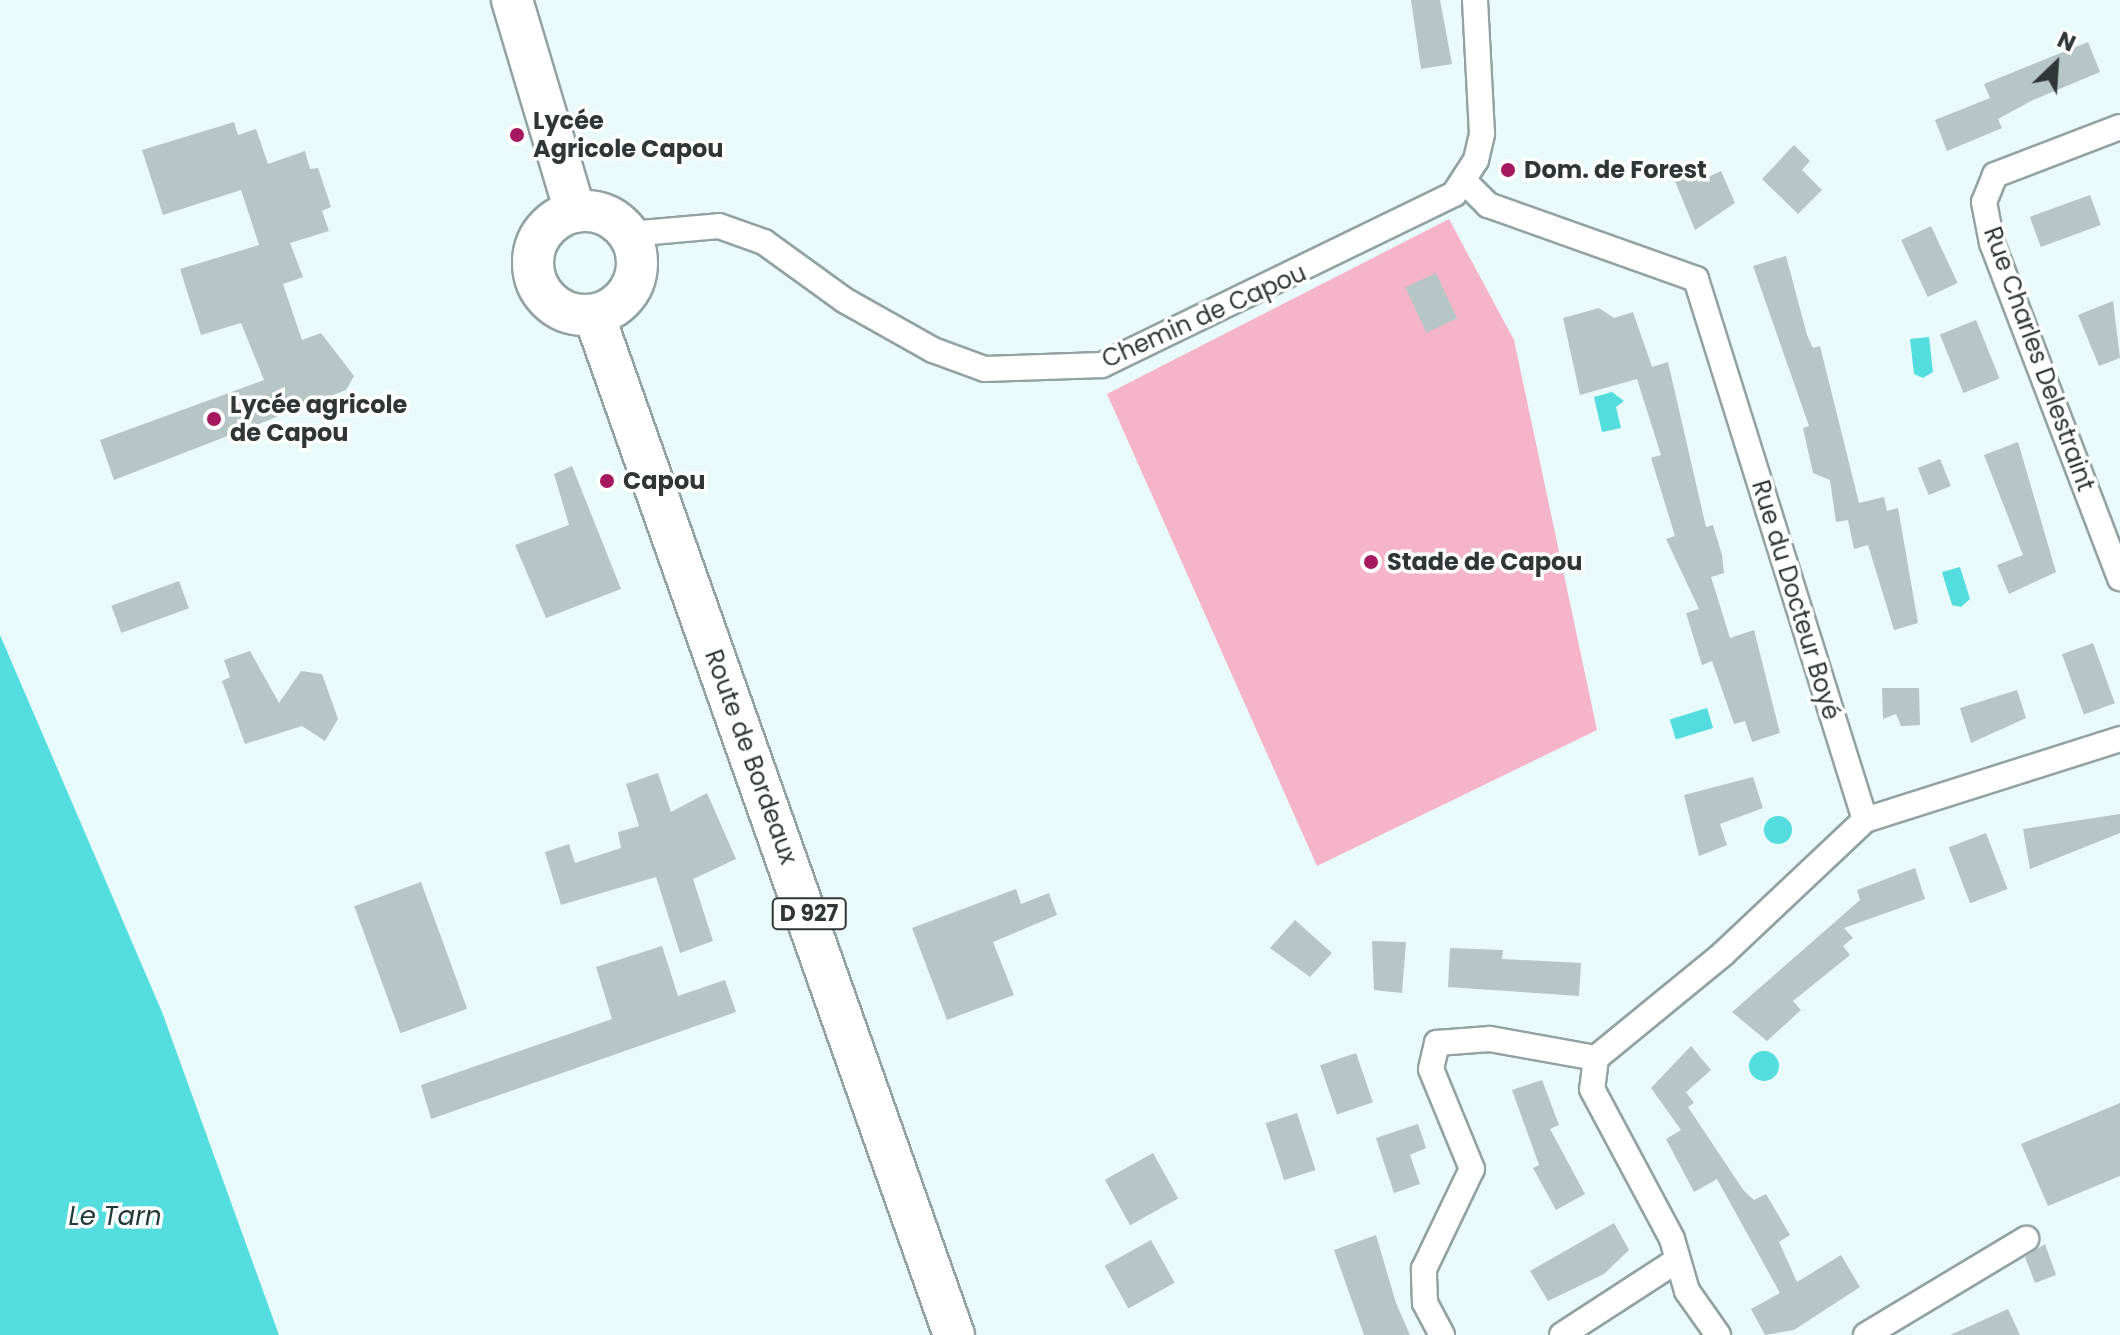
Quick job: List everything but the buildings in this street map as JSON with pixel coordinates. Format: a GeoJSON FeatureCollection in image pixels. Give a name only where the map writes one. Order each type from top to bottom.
{"type":"FeatureCollection","features":[{"type":"Feature","properties":{"kind":"main road"},"geometry":{"type":"LineString","coordinates":[[512,0],[575,212]]}},
{"type":"Feature","properties":{"kind":"main road"},"geometry":{"type":"LineString","coordinates":[[575,212],[602,213],[630,234],[637,259],[634,284],[611,310],[594,315],[568,312],[546,299],[533,267],[541,234],[575,212]]}},
{"type":"Feature","properties":{"kind":"main road","name":"Route de Bordeaux"},"geometry":{"type":"LineString","coordinates":[[594,315],[954,1335]]}},
{"type":"Feature","properties":{"kind":"street"},"geometry":{"type":"LineString","coordinates":[[1465,182],[1482,134],[1475,0]]}},
{"type":"Feature","properties":{"kind":"street","name":"Rue Charles Delestraint"},"geometry":{"type":"LineString","coordinates":[[2120,127],[1995,175],[1984,202],[1992,243],[2120,578]]}},
{"type":"Feature","properties":{"kind":"street","name":"Chemin de Capou"},"geometry":{"type":"LineString","coordinates":[[630,234],[719,226],[764,242],[844,300],[933,350],[985,369],[1075,370],[1143,347],[1415,218],[1465,182]]}},
{"type":"Feature","properties":{"kind":"street","name":"Rue du Docteur Boyé"},"geometry":{"type":"LineString","coordinates":[[1465,182],[1488,205],[1696,279],[1865,820]]}},
{"type":"Feature","properties":{"kind":"street"},"geometry":{"type":"LineString","coordinates":[[1718,1335],[1673,1263],[1672,1239],[1592,1089],[1596,1058],[1723,954],[1865,820],[2120,739]]}},
{"type":"Feature","properties":{"kind":"street"},"geometry":{"type":"LineString","coordinates":[[1442,1335],[1425,1303],[1424,1269],[1472,1169],[1431,1069],[1437,1043],[1490,1039],[1596,1058]]}},
{"type":"Feature","properties":{"kind":"street"},"geometry":{"type":"LineString","coordinates":[[1866,1335],[2026,1239]]}},
{"type":"Feature","properties":{"kind":"street"},"geometry":{"type":"LineString","coordinates":[[1562,1335],[1673,1263]]}},
{"type":"Feature","properties":{"kind":"shaded area","name":"Stade de Capou"},"geometry":{"type":"Polygon","coordinates":[[[1449,219],[1514,340],[1597,730],[1317,866],[1107,394],[1449,219]]]}},
{"type":"Feature","properties":{"kind":"water"},"geometry":{"type":"Polygon","coordinates":[[[1929,337],[1933,372],[1923,378],[1914,374],[1910,339],[1929,337]]]}},
{"type":"Feature","properties":{"kind":"water"},"geometry":{"type":"Polygon","coordinates":[[[1612,392],[1624,401],[1616,407],[1621,428],[1602,432],[1594,397],[1612,392]]]}},
{"type":"Feature","properties":{"kind":"water"},"geometry":{"type":"Polygon","coordinates":[[[1960,567],[1970,599],[1961,607],[1952,605],[1942,572],[1960,567]]]}},
{"type":"Feature","properties":{"kind":"water","name":"Le Tarn"},"geometry":{"type":"Polygon","coordinates":[[[0,635],[162,1012],[279,1335],[0,1335],[0,635]]]}},
{"type":"Feature","properties":{"kind":"water"},"geometry":{"type":"Polygon","coordinates":[[[1707,708],[1713,728],[1676,739],[1670,719],[1707,708]]]}},
{"type":"Feature","properties":{"kind":"water"},"geometry":{"type":"Polygon","coordinates":[[[1778,816],[1788,820],[1792,830],[1788,840],[1778,844],[1768,840],[1764,830],[1768,820],[1778,816]]]}},
{"type":"Feature","properties":{"kind":"water"},"geometry":{"type":"Polygon","coordinates":[[[1764,1051],[1775,1055],[1779,1066],[1775,1077],[1764,1081],[1753,1077],[1749,1066],[1753,1055],[1764,1051]]]}},
{"type":"Feature","properties":{"kind":"place","name":"Lycée Agricole Capou"},"geometry":{"type":"Point","coordinates":[517,135]}},
{"type":"Feature","properties":{"kind":"place","name":"Dom. de Forest"},"geometry":{"type":"Point","coordinates":[1508,170]}},
{"type":"Feature","properties":{"kind":"place","name":"Lycée agricole de Capou"},"geometry":{"type":"Point","coordinates":[214,419]}},
{"type":"Feature","properties":{"kind":"place","name":"Capou"},"geometry":{"type":"Point","coordinates":[607,481]}},
{"type":"Feature","properties":{"kind":"place","name":"Stade de Capou"},"geometry":{"type":"Point","coordinates":[1371,562]}}]}
